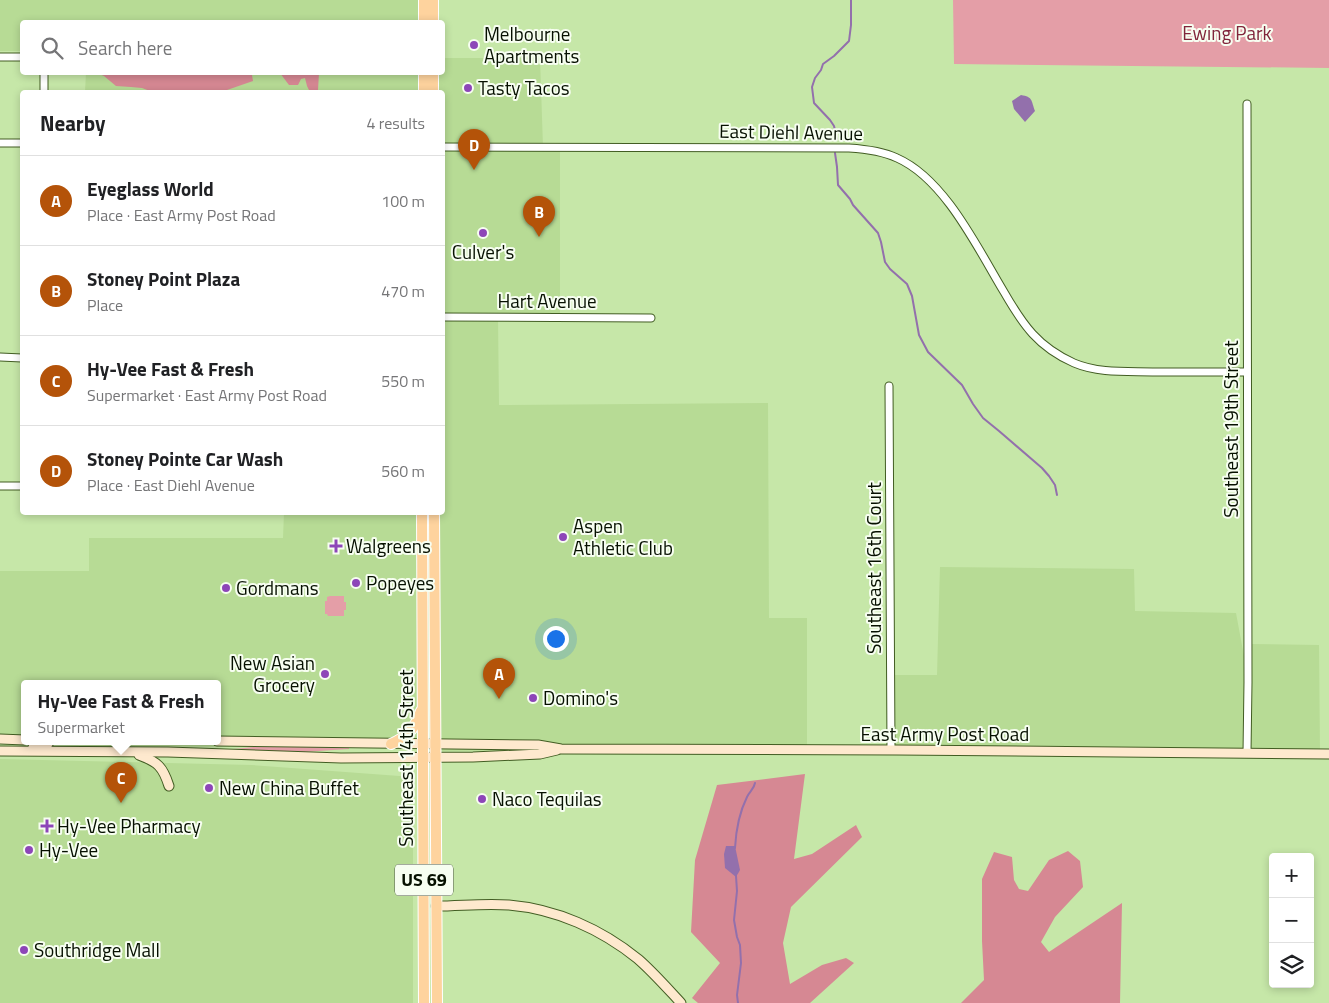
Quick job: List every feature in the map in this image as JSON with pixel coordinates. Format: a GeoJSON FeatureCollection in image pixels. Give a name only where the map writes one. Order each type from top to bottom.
{"type":"FeatureCollection","features":[{"type":"Feature","properties":{"kind":"main road"},"geometry":{"type":"LineString","coordinates":[[424,0],[424,20]]}},
{"type":"Feature","properties":{"kind":"main road"},"geometry":{"type":"LineString","coordinates":[[433,0],[433,20]]}},
{"type":"Feature","properties":{"kind":"main road"},"geometry":{"type":"LineString","coordinates":[[424,75],[424,90]]}},
{"type":"Feature","properties":{"kind":"main road"},"geometry":{"type":"LineString","coordinates":[[433,75],[433,90]]}},
{"type":"Feature","properties":{"kind":"main road","name":"Southeast 14th Street"},"geometry":{"type":"LineString","coordinates":[[422,515],[424,1003]]}},
{"type":"Feature","properties":{"kind":"main road","name":"Southeast 14th Street"},"geometry":{"type":"LineString","coordinates":[[434,515],[437,1003]]}},
{"type":"Feature","properties":{"kind":"main road"},"geometry":{"type":"LineString","coordinates":[[391,744],[407,736],[416,724],[423,706]]}},
{"type":"Feature","properties":{"kind":"main road"},"geometry":{"type":"LineString","coordinates":[[0,740],[21,740]]}},
{"type":"Feature","properties":{"kind":"main road","name":"East Army Post Road"},"geometry":{"type":"LineString","coordinates":[[221,741],[538,745],[562,749],[1329,754]]}},
{"type":"Feature","properties":{"kind":"main road"},"geometry":{"type":"LineString","coordinates":[[0,747],[43,745]]}},
{"type":"Feature","properties":{"kind":"main road","name":"East Army Post Road"},"geometry":{"type":"LineString","coordinates":[[0,751],[206,753],[341,758],[436,758],[540,754],[562,749]]}},
{"type":"Feature","properties":{"kind":"main road"},"geometry":{"type":"LineString","coordinates":[[132,752],[158,764],[169,786]]}},
{"type":"Feature","properties":{"kind":"main road"},"geometry":{"type":"LineString","coordinates":[[436,906],[508,906],[530,908],[578,922],[614,942],[639,960],[681,1003]]}},
{"type":"Feature","properties":{"kind":"street"},"geometry":{"type":"LineString","coordinates":[[0,57],[20,57]]}},
{"type":"Feature","properties":{"kind":"street"},"geometry":{"type":"LineString","coordinates":[[44,75],[44,90]]}},
{"type":"Feature","properties":{"kind":"street","name":"Southeast 19th Street"},"geometry":{"type":"LineString","coordinates":[[1247,104],[1247,753]]}},
{"type":"Feature","properties":{"kind":"street"},"geometry":{"type":"LineString","coordinates":[[0,143],[20,143]]}},
{"type":"Feature","properties":{"kind":"street","name":"East Diehl Avenue"},"geometry":{"type":"LineString","coordinates":[[445,147],[849,148],[864,149],[890,155],[915,168],[946,199],[961,220],[1020,320],[1036,338],[1060,356],[1088,367],[1112,371],[1247,372]]}},
{"type":"Feature","properties":{"kind":"street","name":"Hart Avenue"},"geometry":{"type":"LineString","coordinates":[[445,317],[651,318]]}},
{"type":"Feature","properties":{"kind":"street"},"geometry":{"type":"LineString","coordinates":[[0,358],[20,358]]}},
{"type":"Feature","properties":{"kind":"street","name":"Southeast 16th Court"},"geometry":{"type":"LineString","coordinates":[[889,386],[891,750]]}},
{"type":"Feature","properties":{"kind":"street"},"geometry":{"type":"LineString","coordinates":[[0,486],[20,486]]}},
{"type":"Feature","properties":{"kind":"shaded area"},"geometry":{"type":"Polygon","coordinates":[[[0,0],[424,0],[424,20],[20,20],[20,51],[0,51],[0,0]]]}},
{"type":"Feature","properties":{"kind":"shaded area"},"geometry":{"type":"Polygon","coordinates":[[[445,58],[540,58],[543,147],[560,147],[560,318],[498,317],[499,405],[768,403],[769,618],[807,618],[807,749],[435,751],[434,515],[445,515],[445,90],[433,90],[433,75],[445,75],[445,58]]]}},
{"type":"Feature","properties":{"kind":"shaded area"},"geometry":{"type":"Polygon","coordinates":[[[86,75],[424,75],[424,90],[85,90],[86,75]]]}},
{"type":"Feature","properties":{"kind":"shaded area"},"geometry":{"type":"Polygon","coordinates":[[[102,75],[252,75],[253,81],[227,90],[147,90],[116,86],[102,75]]]}},
{"type":"Feature","properties":{"kind":"shaded area"},"geometry":{"type":"Polygon","coordinates":[[[282,75],[319,75],[318,90],[309,90],[305,78],[301,79],[298,85],[289,85],[282,75]]]}},
{"type":"Feature","properties":{"kind":"shaded area"},"geometry":{"type":"Polygon","coordinates":[[[1021,95],[1030,98],[1035,111],[1025,122],[1014,109],[1012,101],[1021,95]]]}},
{"type":"Feature","properties":{"kind":"shaded area"},"geometry":{"type":"Polygon","coordinates":[[[284,515],[422,515],[420,748],[44,745],[221,745],[221,680],[21,680],[21,744],[0,744],[0,571],[89,571],[89,538],[283,538],[284,515]]]}},
{"type":"Feature","properties":{"kind":"shaded area"},"geometry":{"type":"Polygon","coordinates":[[[940,567],[1134,569],[1135,611],[1236,613],[1248,678],[1248,644],[1319,645],[1320,754],[891,750],[891,675],[937,675],[940,567]]]}},
{"type":"Feature","properties":{"kind":"shaded area","name":"Southridge Mall"},"geometry":{"type":"Polygon","coordinates":[[[0,759],[252,765],[413,777],[413,1003],[0,1003],[0,759]]]}},
{"type":"Feature","properties":{"kind":"shaded area"},"geometry":{"type":"Polygon","coordinates":[[[805,774],[794,859],[812,854],[856,825],[862,837],[791,907],[783,943],[790,984],[822,965],[846,958],[854,963],[810,1003],[698,1003],[692,998],[720,963],[691,932],[695,860],[717,785],[805,774]]]}},
{"type":"Feature","properties":{"kind":"shaded area"},"geometry":{"type":"Polygon","coordinates":[[[726,846],[735,846],[740,870],[736,877],[725,868],[724,854],[726,846]]]}},
{"type":"Feature","properties":{"kind":"shaded area"},"geometry":{"type":"Polygon","coordinates":[[[1068,851],[1080,861],[1083,887],[1055,917],[1041,942],[1049,952],[1122,903],[1120,1003],[961,1003],[984,980],[982,879],[994,852],[1012,857],[1014,880],[1019,889],[1028,891],[1049,860],[1068,851]]]}},
{"type":"Feature","properties":{"kind":"green space","name":"Ewing Park"},"geometry":{"type":"Polygon","coordinates":[[[953,0],[1329,0],[1329,68],[954,64],[953,0]]]}},
{"type":"Feature","properties":{"kind":"green space"},"geometry":{"type":"Polygon","coordinates":[[[330,596],[344,596],[346,610],[344,610],[344,616],[328,616],[325,614],[325,601],[330,596]]]}},
{"type":"Feature","properties":{"kind":"green space"},"geometry":{"type":"Polygon","coordinates":[[[265,746],[349,747],[349,749],[289,753],[233,750],[265,746]]]}},
{"type":"Feature","properties":{"kind":"waterway"},"geometry":{"type":"LineString","coordinates":[[837,139],[834,126],[814,103],[812,87],[823,64],[849,41],[851,0]]}},
{"type":"Feature","properties":{"kind":"waterway"},"geometry":{"type":"LineString","coordinates":[[835,153],[838,185],[878,233],[885,262],[907,284],[912,296],[919,335],[928,352],[962,385],[983,418],[1042,468],[1055,485],[1057,495]]}},
{"type":"Feature","properties":{"kind":"waterway"},"geometry":{"type":"LineString","coordinates":[[735,848],[740,815],[755,783]]}},
{"type":"Feature","properties":{"kind":"waterway"},"geometry":{"type":"LineString","coordinates":[[736,876],[737,891],[734,920],[740,945],[741,963],[737,995],[738,1003]]}},
{"type":"Feature","properties":{"kind":"place","name":"Melbourne Apartments"},"geometry":{"type":"Point","coordinates":[474,45]}},
{"type":"Feature","properties":{"kind":"place","name":"Tasty Tacos"},"geometry":{"type":"Point","coordinates":[468,88]}},
{"type":"Feature","properties":{"kind":"place","name":"Stoney Pointe Car Wash"},"geometry":{"type":"Point","coordinates":[474,170]}},
{"type":"Feature","properties":{"kind":"place","name":"Culver's"},"geometry":{"type":"Point","coordinates":[483,233]}},
{"type":"Feature","properties":{"kind":"place","name":"Stoney Point Plaza"},"geometry":{"type":"Point","coordinates":[539,237]}},
{"type":"Feature","properties":{"kind":"place","name":"Aspen Athletic Club"},"geometry":{"type":"Point","coordinates":[563,537]}},
{"type":"Feature","properties":{"kind":"place","name":"Walgreens"},"geometry":{"type":"Point","coordinates":[336,546]}},
{"type":"Feature","properties":{"kind":"place","name":"Popeyes"},"geometry":{"type":"Point","coordinates":[356,583]}},
{"type":"Feature","properties":{"kind":"place","name":"Gordmans"},"geometry":{"type":"Point","coordinates":[226,588]}},
{"type":"Feature","properties":{"kind":"place","name":"New Asian Grocery"},"geometry":{"type":"Point","coordinates":[325,674]}},
{"type":"Feature","properties":{"kind":"place","name":"Domino's"},"geometry":{"type":"Point","coordinates":[533,698]}},
{"type":"Feature","properties":{"kind":"place","name":"Eyeglass World"},"geometry":{"type":"Point","coordinates":[499,699]}},
{"type":"Feature","properties":{"kind":"place","name":"New China Buffet"},"geometry":{"type":"Point","coordinates":[209,788]}},
{"type":"Feature","properties":{"kind":"place","name":"Naco Tequilas"},"geometry":{"type":"Point","coordinates":[482,799]}},
{"type":"Feature","properties":{"kind":"place","name":"Hy-Vee Fast & Fresh"},"geometry":{"type":"Point","coordinates":[121,803]}},
{"type":"Feature","properties":{"kind":"place","name":"Hy-Vee Pharmacy"},"geometry":{"type":"Point","coordinates":[47,826]}},
{"type":"Feature","properties":{"kind":"place","name":"Hy-Vee"},"geometry":{"type":"Point","coordinates":[29,850]}},
{"type":"Feature","properties":{"kind":"place","name":"Southridge Mall"},"geometry":{"type":"Point","coordinates":[24,950]}}]}
